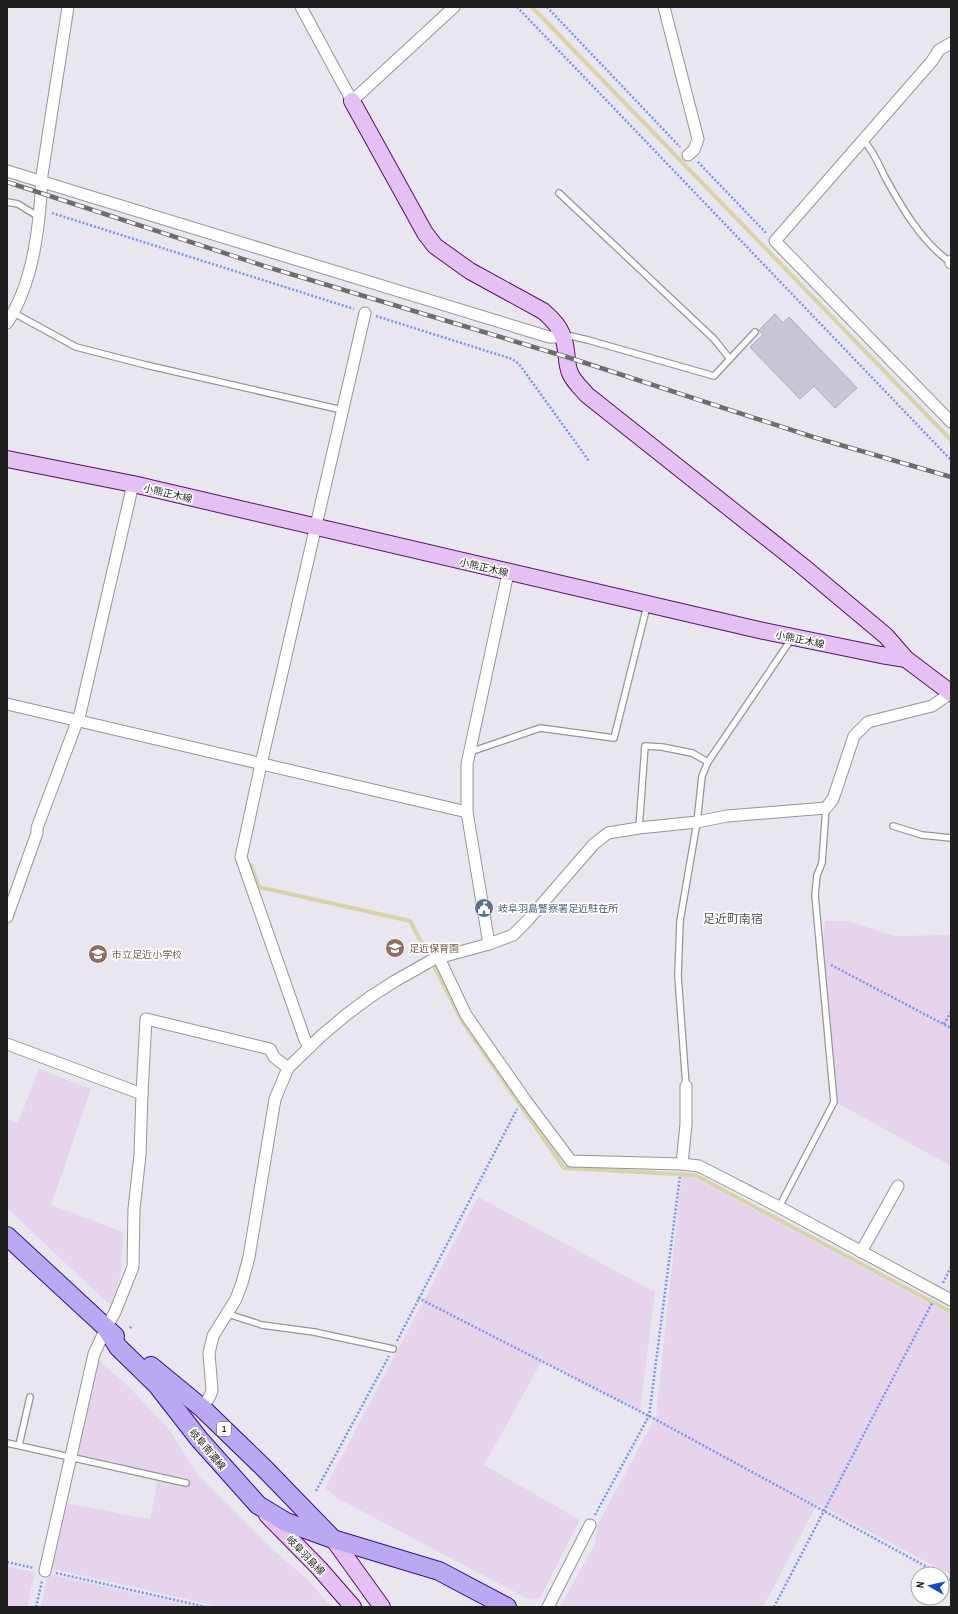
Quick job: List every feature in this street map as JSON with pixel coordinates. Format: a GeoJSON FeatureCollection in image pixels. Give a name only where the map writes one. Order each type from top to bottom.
{"type":"FeatureCollection","features":[{"type":"Feature","properties":{"kind":"main road"},"geometry":{"type":"LineString","coordinates":[[352,101],[425,233],[435,246],[470,270],[543,311],[559,326],[566,344],[569,372],[587,395],[800,564],[886,636],[906,659]]}},
{"type":"Feature","properties":{"kind":"main road","name":"小熊正木線"},"geometry":{"type":"LineString","coordinates":[[7,459],[133,484],[315,528],[792,638],[906,659],[951,693]]}},
{"type":"Feature","properties":{"kind":"main road","name":"岐阜南濃線"},"geometry":{"type":"LineString","coordinates":[[7,1236],[106,1328],[202,1408],[264,1468],[333,1540]]}},
{"type":"Feature","properties":{"kind":"main road","name":"岐阜南濃線"},"geometry":{"type":"LineString","coordinates":[[106,1328],[118,1347],[157,1386],[199,1439],[258,1505],[286,1522],[333,1540],[439,1571],[507,1607]]}},
{"type":"Feature","properties":{"kind":"main road","name":"岐阜羽島線"},"geometry":{"type":"LineString","coordinates":[[258,1505],[319,1568],[353,1607]]}},
{"type":"Feature","properties":{"kind":"main road"},"geometry":{"type":"LineString","coordinates":[[333,1540],[382,1607]]}},
{"type":"Feature","properties":{"kind":"street"},"geometry":{"type":"LineString","coordinates":[[7,323],[14,313],[26,284],[31,266],[68,7]]}},
{"type":"Feature","properties":{"kind":"street"},"geometry":{"type":"LineString","coordinates":[[301,7],[352,101],[454,7]]}},
{"type":"Feature","properties":{"kind":"street"},"geometry":{"type":"LineString","coordinates":[[664,7],[698,139],[696,145],[689,154]]}},
{"type":"Feature","properties":{"kind":"street"},"geometry":{"type":"LineString","coordinates":[[951,43],[939,50],[932,62],[775,240],[951,422]]}},
{"type":"Feature","properties":{"kind":"street"},"geometry":{"type":"LineString","coordinates":[[7,171],[549,337],[562,335]]}},
{"type":"Feature","properties":{"kind":"street"},"geometry":{"type":"LineString","coordinates":[[310,1046],[305,1040],[242,858],[261,764],[365,312]]}},
{"type":"Feature","properties":{"kind":"street"},"geometry":{"type":"LineString","coordinates":[[7,917],[37,833],[37,828],[80,714],[133,484]]}},
{"type":"Feature","properties":{"kind":"street"},"geometry":{"type":"LineString","coordinates":[[489,944],[467,812],[467,764],[508,573]]}},
{"type":"Feature","properties":{"kind":"street"},"geometry":{"type":"LineString","coordinates":[[202,1408],[212,1390],[209,1353],[213,1336],[236,1299],[249,1257],[272,1113],[280,1084],[288,1068],[310,1046],[346,1015],[370,997],[434,958],[439,958],[489,944],[513,935],[594,844],[608,833],[697,822],[727,816],[826,808],[833,799],[854,736],[868,722],[932,706],[951,693]]}},
{"type":"Feature","properties":{"kind":"street"},"geometry":{"type":"LineString","coordinates":[[7,704],[467,812]]}},
{"type":"Feature","properties":{"kind":"street"},"geometry":{"type":"LineString","coordinates":[[439,958],[466,1015],[526,1101],[571,1161],[682,1164],[699,1166],[951,1300]]}},
{"type":"Feature","properties":{"kind":"street"},"geometry":{"type":"LineString","coordinates":[[45,1570],[94,1354],[115,1312],[133,1267],[134,1209],[140,1155],[146,1019],[270,1049],[274,1057],[288,1068]]}},
{"type":"Feature","properties":{"kind":"street"},"geometry":{"type":"LineString","coordinates":[[7,1044],[142,1094]]}},
{"type":"Feature","properties":{"kind":"street"},"geometry":{"type":"LineString","coordinates":[[682,1164],[686,1124],[686,1086]]}},
{"type":"Feature","properties":{"kind":"street"},"geometry":{"type":"LineString","coordinates":[[861,1252],[898,1186]]}},
{"type":"Feature","properties":{"kind":"street"},"geometry":{"type":"LineString","coordinates":[[548,1607],[590,1525]]}},
{"type":"Feature","properties":{"kind":"lane"},"geometry":{"type":"LineString","coordinates":[[863,140],[871,150],[899,203],[915,226],[939,254],[951,262]]}},
{"type":"Feature","properties":{"kind":"lane"},"geometry":{"type":"LineString","coordinates":[[559,193],[714,339],[730,359]]}},
{"type":"Feature","properties":{"kind":"lane"},"geometry":{"type":"LineString","coordinates":[[7,202],[18,204],[39,214]]}},
{"type":"Feature","properties":{"kind":"lane"},"geometry":{"type":"LineString","coordinates":[[14,313],[76,348],[342,410]]}},
{"type":"Feature","properties":{"kind":"lane"},"geometry":{"type":"LineString","coordinates":[[562,335],[588,340],[714,376],[755,332]]}},
{"type":"Feature","properties":{"kind":"lane"},"geometry":{"type":"LineString","coordinates":[[470,752],[540,728],[614,738],[648,604]]}},
{"type":"Feature","properties":{"kind":"lane"},"geometry":{"type":"LineString","coordinates":[[686,1086],[678,976],[680,921],[697,822],[702,776],[708,762],[792,638]]}},
{"type":"Feature","properties":{"kind":"lane"},"geometry":{"type":"LineString","coordinates":[[639,828],[644,746],[662,747],[692,753],[708,762]]}},
{"type":"Feature","properties":{"kind":"lane"},"geometry":{"type":"LineString","coordinates":[[778,1207],[834,1102],[815,894],[818,875],[822,863],[826,808]]}},
{"type":"Feature","properties":{"kind":"lane"},"geometry":{"type":"LineString","coordinates":[[893,826],[922,835],[951,838]]}},
{"type":"Feature","properties":{"kind":"lane"},"geometry":{"type":"LineString","coordinates":[[228,1314],[262,1325],[314,1332],[393,1350]]}},
{"type":"Feature","properties":{"kind":"lane"},"geometry":{"type":"LineString","coordinates":[[19,1445],[30,1396]]}},
{"type":"Feature","properties":{"kind":"lane"},"geometry":{"type":"LineString","coordinates":[[7,1443],[186,1483]]}},
{"type":"Feature","properties":{"kind":"path"},"geometry":{"type":"LineString","coordinates":[[517,7],[951,460]]}},
{"type":"Feature","properties":{"kind":"path"},"geometry":{"type":"LineString","coordinates":[[547,7],[772,239],[775,240]]}},
{"type":"Feature","properties":{"kind":"path"},"geometry":{"type":"LineString","coordinates":[[39,214],[365,312],[512,359],[519,364],[589,462]]}},
{"type":"Feature","properties":{"kind":"path"},"geometry":{"type":"LineString","coordinates":[[821,962],[829,964],[951,1028]]}},
{"type":"Feature","properties":{"kind":"path"},"geometry":{"type":"LineString","coordinates":[[944,1024],[951,1012]]}},
{"type":"Feature","properties":{"kind":"path"},"geometry":{"type":"LineString","coordinates":[[316,1491],[393,1350],[418,1298],[517,1109],[526,1101]]}},
{"type":"Feature","properties":{"kind":"path"},"geometry":{"type":"LineString","coordinates":[[590,1525],[649,1416],[682,1164]]}},
{"type":"Feature","properties":{"kind":"path"},"geometry":{"type":"LineString","coordinates":[[774,1607],[951,1268]]}},
{"type":"Feature","properties":{"kind":"path"},"geometry":{"type":"LineString","coordinates":[[418,1298],[649,1416],[926,1566]]}},
{"type":"Feature","properties":{"kind":"path"},"geometry":{"type":"LineString","coordinates":[[7,1562],[206,1607]]}},
{"type":"Feature","properties":{"kind":"path"},"geometry":{"type":"LineString","coordinates":[[36,1607],[45,1570]]}},
{"type":"Feature","properties":{"kind":"shaded area"},"geometry":{"type":"Polygon","coordinates":[[[825,921],[847,921],[895,936],[951,935],[951,1166],[834,1101],[821,967],[825,921]]]}},
{"type":"Feature","properties":{"kind":"shaded area"},"geometry":{"type":"Polygon","coordinates":[[[39,1069],[91,1089],[51,1205],[123,1232],[121,1273],[111,1306],[7,1208],[7,1119],[18,1123],[39,1069]]]}},
{"type":"Feature","properties":{"kind":"shaded area"},"geometry":{"type":"Polygon","coordinates":[[[682,1171],[951,1315],[951,1575],[950,1566],[934,1566],[817,1504],[763,1607],[562,1607],[561,1605],[595,1544],[597,1526],[656,1416],[682,1171]]]}},
{"type":"Feature","properties":{"kind":"shaded area"},"geometry":{"type":"Polygon","coordinates":[[[478,1197],[655,1292],[640,1411],[542,1361],[484,1465],[580,1520],[540,1598],[530,1600],[339,1499],[325,1488],[478,1197]]]}},
{"type":"Feature","properties":{"kind":"shaded area"},"geometry":{"type":"Polygon","coordinates":[[[98,1360],[129,1387],[169,1429],[197,1474],[272,1549],[309,1581],[331,1607],[221,1607],[49,1568],[65,1503],[150,1519],[159,1474],[75,1455],[98,1360]]]}},
{"type":"Feature","properties":{"kind":"shaded area"},"geometry":{"type":"Polygon","coordinates":[[[7,1567],[35,1572],[27,1607],[7,1607],[7,1567]]]}},
{"type":"Feature","properties":{"kind":"shaded area"},"geometry":{"type":"Polygon","coordinates":[[[48,1574],[197,1607],[41,1607],[48,1574]]]}},
{"type":"Feature","properties":{"kind":"building"},"geometry":{"type":"Polygon","coordinates":[[[775,314],[783,323],[789,317],[857,388],[835,408],[814,386],[800,399],[750,347],[763,335],[759,330],[775,314]]]}},
{"type":"Feature","properties":{"kind":"waterway"},"geometry":{"type":"LineString","coordinates":[[532,7],[951,440]]}},
{"type":"Feature","properties":{"kind":"waterway"},"geometry":{"type":"LineString","coordinates":[[251,865],[259,887],[410,921],[427,953]]}},
{"type":"Feature","properties":{"kind":"waterway"},"geometry":{"type":"LineString","coordinates":[[435,968],[462,1021],[564,1168],[695,1175],[951,1312]]}},
{"type":"Feature","properties":{"kind":"railway"},"geometry":{"type":"LineString","coordinates":[[7,182],[264,266],[567,357],[813,437],[951,477]]}},
{"type":"Feature","properties":{"kind":"place","name":"岐阜羽島警察署足近駐在所"},"geometry":{"type":"Point","coordinates":[484,908]}},
{"type":"Feature","properties":{"kind":"place","name":"足近保育園"},"geometry":{"type":"Point","coordinates":[395,948]}},
{"type":"Feature","properties":{"kind":"place","name":"市立足近小学校"},"geometry":{"type":"Point","coordinates":[98,954]}},
{"type":"Feature","properties":{"kind":"district","name":"足近町南宿"},"geometry":{"type":"Point","coordinates":[733,919]}}]}
